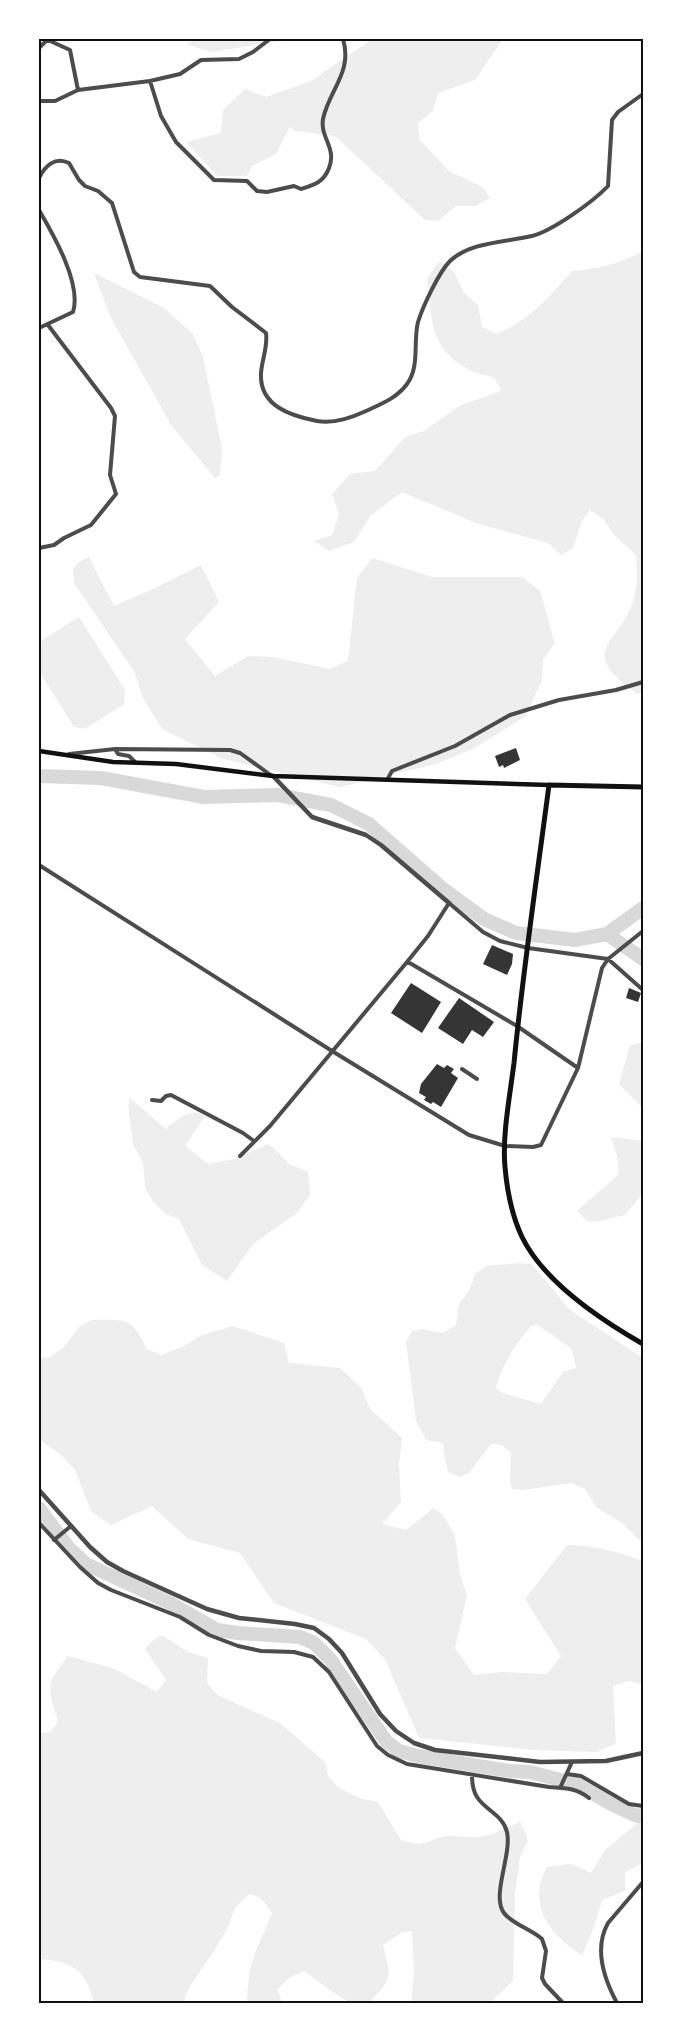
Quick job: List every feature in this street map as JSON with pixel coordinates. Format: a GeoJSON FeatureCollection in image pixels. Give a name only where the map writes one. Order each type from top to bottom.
{"type":"FeatureCollection","features":[{"type":"Feature","properties":{"kind":"main road"},"geometry":{"type":"LineString","coordinates":[[39,751],[136,763],[217,768],[273,776],[643,787]]}},
{"type":"Feature","properties":{"kind":"main road"},"geometry":{"type":"LineString","coordinates":[[549,785],[517,1026],[504,1166],[515,1219],[524,1240],[536,1258],[568,1292],[596,1314],[643,1344]]}},
{"type":"Feature","properties":{"kind":"street"},"geometry":{"type":"LineString","coordinates":[[39,48],[48,39],[70,50],[78,90]]}},
{"type":"Feature","properties":{"kind":"street"},"geometry":{"type":"LineString","coordinates":[[39,101],[55,102],[78,90],[150,81],[180,74],[201,60],[239,59],[270,39]]}},
{"type":"Feature","properties":{"kind":"street"},"geometry":{"type":"LineString","coordinates":[[150,81],[160,116],[176,142],[214,180],[247,181],[257,191],[267,192],[294,186],[301,189],[319,183],[329,169],[333,153],[324,134],[323,120],[340,81],[346,54],[343,39]]}},
{"type":"Feature","properties":{"kind":"street"},"geometry":{"type":"LineString","coordinates":[[39,178],[43,170],[54,161],[69,163],[79,180],[98,191],[112,203],[134,272],[140,277],[210,286],[232,307],[266,333],[267,343],[261,374],[263,388],[269,401],[285,412],[327,422],[355,416],[393,398],[408,383],[414,359],[418,323],[440,273],[451,260],[472,249],[534,236],[559,223],[602,193],[608,186],[612,120],[618,112],[643,94]]}},
{"type":"Feature","properties":{"kind":"street"},"geometry":{"type":"LineString","coordinates":[[39,210],[65,263],[76,302],[73,312],[39,328]]}},
{"type":"Feature","properties":{"kind":"street"},"geometry":{"type":"LineString","coordinates":[[39,548],[54,545],[92,525],[116,494],[110,476],[115,416],[48,325]]}},
{"type":"Feature","properties":{"kind":"street"},"geometry":{"type":"LineString","coordinates":[[387,780],[392,771],[455,746],[510,715],[559,700],[616,690],[643,682]]}},
{"type":"Feature","properties":{"kind":"street"},"geometry":{"type":"LineString","coordinates":[[62,755],[115,749],[230,750],[240,753],[273,776],[312,817],[366,835],[381,845],[483,932],[500,941],[608,959],[643,990]]}},
{"type":"Feature","properties":{"kind":"street"},"geometry":{"type":"LineString","coordinates":[[115,749],[118,754],[134,758],[136,763]]}},
{"type":"Feature","properties":{"kind":"street"},"geometry":{"type":"LineString","coordinates":[[39,865],[469,1135],[505,1146],[534,1147],[541,1145],[578,1068],[597,981],[608,959],[643,932]]}},
{"type":"Feature","properties":{"kind":"street"},"geometry":{"type":"LineString","coordinates":[[240,1156],[270,1126],[407,962],[428,936],[448,903]]}},
{"type":"Feature","properties":{"kind":"street"},"geometry":{"type":"LineString","coordinates":[[407,962],[517,1026],[578,1068]]}},
{"type":"Feature","properties":{"kind":"street"},"geometry":{"type":"LineString","coordinates":[[462,1069],[477,1079]]}},
{"type":"Feature","properties":{"kind":"street"},"geometry":{"type":"LineString","coordinates":[[152,1100],[161,1101],[171,1095],[254,1141]]}},
{"type":"Feature","properties":{"kind":"street"},"geometry":{"type":"LineString","coordinates":[[39,1490],[107,1562],[207,1609],[239,1618],[314,1628],[342,1653],[380,1714],[396,1731],[414,1743],[435,1750],[540,1762],[606,1761],[643,1753]]}},
{"type":"Feature","properties":{"kind":"street"},"geometry":{"type":"LineString","coordinates":[[39,1523],[98,1583],[180,1617],[209,1635],[238,1646],[261,1651],[294,1652],[313,1657],[329,1672],[377,1746],[388,1755],[407,1764],[580,1791],[589,1798]]}},
{"type":"Feature","properties":{"kind":"street"},"geometry":{"type":"LineString","coordinates":[[54,1540],[71,1526]]}},
{"type":"Feature","properties":{"kind":"street"},"geometry":{"type":"LineString","coordinates":[[560,1788],[572,1762]]}},
{"type":"Feature","properties":{"kind":"street"},"geometry":{"type":"LineString","coordinates":[[567,1774],[581,1776],[629,1804],[643,1806]]}},
{"type":"Feature","properties":{"kind":"street"},"geometry":{"type":"LineString","coordinates":[[472,1775],[477,1797],[500,1819],[507,1832],[508,1849],[499,1900],[502,1909],[508,1917],[542,1939],[546,1951],[543,1978],[545,1984],[563,2003]]}},
{"type":"Feature","properties":{"kind":"street"},"geometry":{"type":"LineString","coordinates":[[617,2003],[608,1987],[603,1962],[601,1944],[604,1930],[643,1882]]}},
{"type":"Feature","properties":{"kind":"shaded area"},"geometry":{"type":"Polygon","coordinates":[[[197,39],[284,39],[211,52],[186,44],[197,39]]]}},
{"type":"Feature","properties":{"kind":"shaded area"},"geometry":{"type":"Polygon","coordinates":[[[372,39],[503,39],[475,80],[438,93],[433,111],[418,123],[420,140],[449,171],[484,188],[490,198],[476,206],[456,206],[438,221],[425,220],[335,136],[295,131],[290,127],[276,154],[252,166],[247,176],[217,176],[186,142],[221,133],[223,110],[245,89],[266,97],[311,81],[372,39]]]}},
{"type":"Feature","properties":{"kind":"shaded area"},"geometry":{"type":"Polygon","coordinates":[[[643,251],[643,692],[637,694],[609,668],[605,658],[606,649],[626,618],[635,597],[636,555],[615,536],[603,519],[590,510],[582,521],[573,548],[561,555],[548,543],[476,523],[402,492],[371,515],[354,542],[329,551],[314,541],[332,535],[339,514],[332,494],[350,474],[375,471],[405,437],[424,431],[459,406],[501,391],[497,382],[492,378],[471,371],[454,360],[438,340],[432,318],[427,278],[440,261],[454,272],[464,293],[478,305],[482,327],[497,334],[529,315],[572,271],[609,265],[643,251]]]}},
{"type":"Feature","properties":{"kind":"shaded area"},"geometry":{"type":"Polygon","coordinates":[[[94,273],[164,308],[193,334],[203,357],[222,448],[220,475],[215,478],[171,425],[110,316],[94,273]]]}},
{"type":"Feature","properties":{"kind":"shaded area"},"geometry":{"type":"Polygon","coordinates":[[[89,557],[114,606],[201,565],[219,602],[185,639],[215,676],[248,656],[273,657],[330,669],[348,661],[357,578],[372,558],[432,577],[522,577],[540,591],[555,643],[543,660],[542,680],[526,716],[473,749],[436,764],[340,787],[223,759],[162,729],[143,698],[135,673],[74,583],[73,569],[79,562],[89,557]]]}},
{"type":"Feature","properties":{"kind":"shaded area"},"geometry":{"type":"Polygon","coordinates":[[[79,617],[125,690],[124,704],[85,729],[74,727],[39,671],[39,642],[79,617]]]}},
{"type":"Feature","properties":{"kind":"shaded area"},"geometry":{"type":"Polygon","coordinates":[[[643,1042],[643,1108],[619,1084],[630,1045],[643,1042]]]}},
{"type":"Feature","properties":{"kind":"shaded area"},"geometry":{"type":"Polygon","coordinates":[[[130,1098],[167,1130],[168,1126],[190,1113],[205,1116],[185,1146],[208,1164],[234,1159],[268,1144],[289,1164],[308,1172],[310,1195],[297,1213],[253,1244],[227,1281],[202,1265],[179,1219],[166,1214],[154,1203],[145,1188],[143,1163],[133,1144],[128,1106],[130,1098]]]}},
{"type":"Feature","properties":{"kind":"shaded area"},"geometry":{"type":"Polygon","coordinates":[[[611,1137],[643,1141],[643,1193],[625,1215],[600,1221],[587,1221],[577,1211],[619,1174],[617,1156],[611,1137]]]}},
{"type":"Feature","properties":{"kind":"shaded area"},"geometry":{"type":"Polygon","coordinates":[[[532,1264],[570,1310],[643,1358],[643,1544],[622,1523],[596,1507],[585,1489],[571,1483],[523,1490],[512,1489],[511,1453],[502,1445],[491,1444],[469,1473],[459,1477],[448,1472],[443,1443],[426,1440],[416,1421],[406,1342],[411,1332],[421,1329],[443,1333],[456,1325],[459,1304],[469,1291],[475,1274],[487,1266],[532,1264]],[[538,1325],[531,1326],[510,1355],[496,1388],[502,1393],[541,1404],[563,1372],[576,1368],[572,1349],[538,1325]]]}},
{"type":"Feature","properties":{"kind":"shaded area"},"geometry":{"type":"Polygon","coordinates":[[[92,1320],[120,1320],[132,1325],[147,1349],[161,1355],[184,1346],[202,1335],[233,1326],[284,1343],[289,1363],[340,1368],[362,1389],[370,1409],[402,1438],[399,1465],[401,1502],[382,1524],[406,1530],[434,1508],[443,1515],[455,1535],[460,1575],[467,1595],[455,1648],[474,1675],[503,1672],[547,1674],[561,1656],[525,1599],[567,1545],[605,1550],[643,1561],[643,1684],[628,1681],[613,1686],[616,1744],[596,1752],[533,1750],[419,1738],[385,1659],[366,1639],[274,1603],[240,1553],[188,1539],[152,1506],[111,1525],[91,1511],[75,1470],[61,1455],[39,1439],[39,1357],[48,1358],[63,1348],[79,1327],[92,1320]]]}},
{"type":"Feature","properties":{"kind":"shaded area"},"geometry":{"type":"Polygon","coordinates":[[[162,1635],[188,1652],[208,1658],[207,1683],[219,1696],[280,1723],[325,1762],[328,1776],[339,1788],[359,1798],[378,1802],[401,1840],[420,1844],[446,1836],[481,1837],[520,1822],[528,1841],[520,1857],[515,1894],[513,1981],[490,2003],[411,2003],[414,1974],[412,1931],[402,1932],[383,1945],[388,1964],[388,1977],[369,2003],[350,2003],[304,1971],[289,1978],[277,1990],[283,2003],[247,2003],[251,1964],[272,1913],[260,1898],[249,1894],[235,1908],[227,1929],[190,1986],[183,2003],[94,2003],[87,1982],[76,1969],[60,1962],[39,1959],[39,1731],[41,1733],[50,1732],[58,1722],[50,1693],[52,1681],[68,1656],[115,1669],[157,1692],[166,1680],[145,1649],[153,1640],[162,1635]]]}},
{"type":"Feature","properties":{"kind":"shaded area"},"geometry":{"type":"Polygon","coordinates":[[[640,1821],[643,1821],[643,1863],[625,1872],[625,1891],[602,1900],[582,1955],[570,1947],[551,1928],[540,1906],[541,1881],[547,1867],[571,1864],[591,1873],[605,1850],[640,1821]]]}},
{"type":"Feature","properties":{"kind":"building"},"geometry":{"type":"Polygon","coordinates":[[[516,748],[520,760],[504,768],[503,765],[499,767],[495,756],[516,748]]]}},
{"type":"Feature","properties":{"kind":"building"},"geometry":{"type":"Polygon","coordinates":[[[492,945],[513,954],[507,975],[483,964],[492,945]]]}},
{"type":"Feature","properties":{"kind":"building"},"geometry":{"type":"Polygon","coordinates":[[[411,983],[441,1002],[422,1033],[391,1013],[411,983]]]}},
{"type":"Feature","properties":{"kind":"building"},"geometry":{"type":"Polygon","coordinates":[[[629,988],[641,993],[638,1002],[626,998],[629,988]]]}},
{"type":"Feature","properties":{"kind":"building"},"geometry":{"type":"Polygon","coordinates":[[[459,998],[494,1022],[483,1037],[472,1030],[463,1044],[438,1028],[459,998]]]}},
{"type":"Feature","properties":{"kind":"building"},"geometry":{"type":"Polygon","coordinates":[[[437,1064],[444,1068],[447,1065],[454,1069],[451,1073],[458,1078],[441,1107],[424,1100],[426,1097],[419,1093],[421,1084],[437,1064]]]}},
{"type":"Feature","properties":{"kind":"waterway"},"geometry":{"type":"LineString","coordinates":[[39,776],[101,778],[204,797],[278,795],[331,805],[369,824],[443,889],[484,919],[516,933],[575,940],[607,934],[643,908]]}},
{"type":"Feature","properties":{"kind":"waterway"},"geometry":{"type":"LineString","coordinates":[[607,934],[643,959]]}},
{"type":"Feature","properties":{"kind":"waterway"},"geometry":{"type":"LineString","coordinates":[[39,1508],[68,1547],[86,1564],[172,1604],[217,1630],[300,1637],[314,1643],[330,1659],[386,1741],[399,1751],[510,1771],[530,1772],[576,1784],[611,1804],[637,1816],[643,1815]]}}]}
